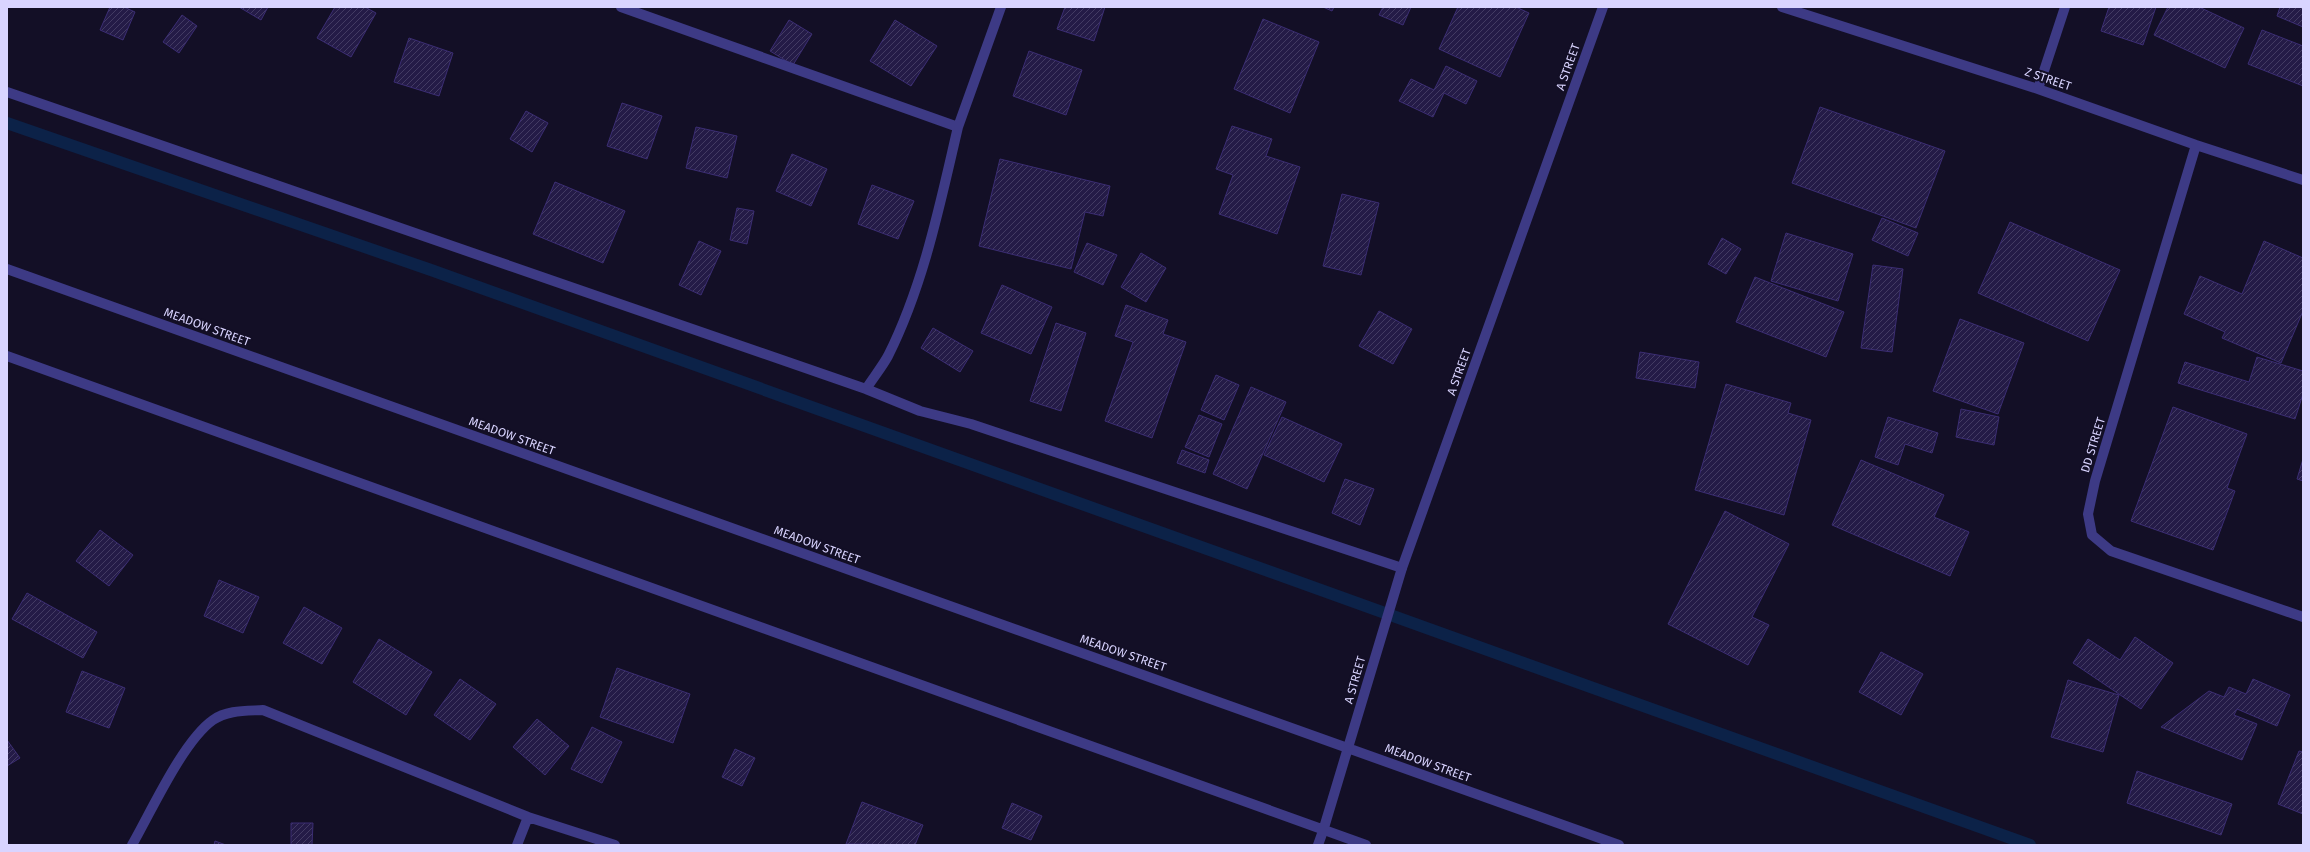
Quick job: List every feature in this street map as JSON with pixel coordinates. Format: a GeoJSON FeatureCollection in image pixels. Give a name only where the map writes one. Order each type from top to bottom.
{"type":"FeatureCollection","features":[{"type":"Feature","properties":{"kind":"street"},"geometry":{"type":"LineString","coordinates":[[621,7],[958,127]]}},
{"type":"Feature","properties":{"kind":"street"},"geometry":{"type":"LineString","coordinates":[[866,389],[887,357],[912,298],[934,229],[958,127],[1001,7]]}},
{"type":"Feature","properties":{"kind":"street","name":"A STREET"},"geometry":{"type":"LineString","coordinates":[[1318,845],[1349,749],[1402,568],[1603,7]]}},
{"type":"Feature","properties":{"kind":"street","name":"Z STREET"},"geometry":{"type":"LineString","coordinates":[[1782,7],[2038,89],[2196,145],[2303,180]]}},
{"type":"Feature","properties":{"kind":"street"},"geometry":{"type":"LineString","coordinates":[[2038,89],[2065,7]]}},
{"type":"Feature","properties":{"kind":"street"},"geometry":{"type":"LineString","coordinates":[[7,92],[866,389],[920,411],[971,424],[1402,568]]}},
{"type":"Feature","properties":{"kind":"street","name":"DD STREET"},"geometry":{"type":"LineString","coordinates":[[2196,145],[2095,481],[2088,514],[2092,535],[2111,551],[2303,617]]}},
{"type":"Feature","properties":{"kind":"street","name":"MEADOW STREET"},"geometry":{"type":"LineString","coordinates":[[7,269],[1619,845]]}},
{"type":"Feature","properties":{"kind":"street"},"geometry":{"type":"LineString","coordinates":[[7,356],[1323,831],[1366,845]]}},
{"type":"Feature","properties":{"kind":"street"},"geometry":{"type":"LineString","coordinates":[[132,845],[196,736],[214,720],[235,711],[263,710],[528,817],[615,845]]}},
{"type":"Feature","properties":{"kind":"street"},"geometry":{"type":"LineString","coordinates":[[517,845],[528,817]]}},
{"type":"Feature","properties":{"kind":"building"},"geometry":{"type":"Polygon","coordinates":[[[110,7],[124,7],[135,12],[123,40],[100,30],[110,7]]]}},
{"type":"Feature","properties":{"kind":"building"},"geometry":{"type":"Polygon","coordinates":[[[239,7],[268,7],[261,20],[239,7]]]}},
{"type":"Feature","properties":{"kind":"building"},"geometry":{"type":"Polygon","coordinates":[[[335,7],[365,7],[376,13],[351,57],[317,38],[335,7]]]}},
{"type":"Feature","properties":{"kind":"building"},"geometry":{"type":"Polygon","coordinates":[[[1065,7],[1105,7],[1094,41],[1057,29],[1065,7]]]}},
{"type":"Feature","properties":{"kind":"building"},"geometry":{"type":"Polygon","coordinates":[[[1323,7],[1334,7],[1332,11],[1323,7]]]}},
{"type":"Feature","properties":{"kind":"building"},"geometry":{"type":"Polygon","coordinates":[[[1383,7],[1411,7],[1403,25],[1379,15],[1383,7]]]}},
{"type":"Feature","properties":{"kind":"building"},"geometry":{"type":"Polygon","coordinates":[[[1458,7],[1516,7],[1529,13],[1500,77],[1439,49],[1458,7]]]}},
{"type":"Feature","properties":{"kind":"building"},"geometry":{"type":"Polygon","coordinates":[[[2109,7],[2156,7],[2143,45],[2101,31],[2109,7]]]}},
{"type":"Feature","properties":{"kind":"building"},"geometry":{"type":"Polygon","coordinates":[[[2168,7],[2199,7],[2244,28],[2225,68],[2154,35],[2168,7]]]}},
{"type":"Feature","properties":{"kind":"building"},"geometry":{"type":"Polygon","coordinates":[[[2280,7],[2303,7],[2303,27],[2277,16],[2280,7]]]}},
{"type":"Feature","properties":{"kind":"building"},"geometry":{"type":"Polygon","coordinates":[[[182,15],[197,26],[179,53],[163,42],[182,15]]]}},
{"type":"Feature","properties":{"kind":"building"},"geometry":{"type":"Polygon","coordinates":[[[1263,19],[1319,42],[1290,113],[1234,89],[1263,19]]]}},
{"type":"Feature","properties":{"kind":"building"},"geometry":{"type":"Polygon","coordinates":[[[789,20],[812,34],[793,65],[770,51],[789,20]]]}},
{"type":"Feature","properties":{"kind":"building"},"geometry":{"type":"Polygon","coordinates":[[[895,20],[937,46],[911,86],[870,61],[895,20]]]}},
{"type":"Feature","properties":{"kind":"building"},"geometry":{"type":"Polygon","coordinates":[[[2262,30],[2303,46],[2303,86],[2248,64],[2262,30]]]}},
{"type":"Feature","properties":{"kind":"building"},"geometry":{"type":"Polygon","coordinates":[[[409,38],[453,53],[439,96],[394,82],[409,38]]]}},
{"type":"Feature","properties":{"kind":"building"},"geometry":{"type":"Polygon","coordinates":[[[1029,51],[1082,70],[1066,115],[1013,96],[1029,51]]]}},
{"type":"Feature","properties":{"kind":"building"},"geometry":{"type":"Polygon","coordinates":[[[1446,66],[1477,81],[1466,104],[1444,93],[1433,117],[1399,101],[1411,79],[1434,90],[1446,66]]]}},
{"type":"Feature","properties":{"kind":"building"},"geometry":{"type":"Polygon","coordinates":[[[622,103],[662,116],[647,159],[607,146],[622,103]]]}},
{"type":"Feature","properties":{"kind":"building"},"geometry":{"type":"Polygon","coordinates":[[[1820,107],[1945,151],[1916,228],[1792,183],[1820,107]]]}},
{"type":"Feature","properties":{"kind":"building"},"geometry":{"type":"Polygon","coordinates":[[[526,111],[548,123],[532,152],[510,139],[526,111]]]}},
{"type":"Feature","properties":{"kind":"building"},"geometry":{"type":"Polygon","coordinates":[[[1232,126],[1272,139],[1266,156],[1300,167],[1277,234],[1219,214],[1233,175],[1216,169],[1232,126]]]}},
{"type":"Feature","properties":{"kind":"building"},"geometry":{"type":"Polygon","coordinates":[[[696,127],[737,136],[727,178],[686,168],[696,127]]]}},
{"type":"Feature","properties":{"kind":"building"},"geometry":{"type":"Polygon","coordinates":[[[792,154],[827,169],[811,206],[776,191],[792,154]]]}},
{"type":"Feature","properties":{"kind":"building"},"geometry":{"type":"Polygon","coordinates":[[[1000,159],[1110,186],[1103,216],[1085,212],[1071,269],[979,246],[1000,159]]]}},
{"type":"Feature","properties":{"kind":"building"},"geometry":{"type":"Polygon","coordinates":[[[555,182],[625,211],[603,263],[533,234],[555,182]]]}},
{"type":"Feature","properties":{"kind":"building"},"geometry":{"type":"Polygon","coordinates":[[[872,185],[914,201],[898,239],[858,224],[872,185]]]}},
{"type":"Feature","properties":{"kind":"building"},"geometry":{"type":"Polygon","coordinates":[[[1342,194],[1379,203],[1361,275],[1323,266],[1342,194]]]}},
{"type":"Feature","properties":{"kind":"building"},"geometry":{"type":"Polygon","coordinates":[[[737,208],[754,211],[747,244],[730,240],[737,208]]]}},
{"type":"Feature","properties":{"kind":"building"},"geometry":{"type":"Polygon","coordinates":[[[1882,218],[1918,233],[1908,256],[1872,240],[1882,218]]]}},
{"type":"Feature","properties":{"kind":"building"},"geometry":{"type":"Polygon","coordinates":[[[2010,222],[2120,270],[2088,341],[1978,293],[2010,222]]]}},
{"type":"Feature","properties":{"kind":"building"},"geometry":{"type":"Polygon","coordinates":[[[1786,233],[1853,254],[1838,301],[1771,281],[1786,233]]]}},
{"type":"Feature","properties":{"kind":"building"},"geometry":{"type":"Polygon","coordinates":[[[1722,238],[1741,249],[1726,274],[1708,264],[1722,238]]]}},
{"type":"Feature","properties":{"kind":"building"},"geometry":{"type":"Polygon","coordinates":[[[699,241],[721,251],[701,295],[679,285],[699,241]]]}},
{"type":"Feature","properties":{"kind":"building"},"geometry":{"type":"Polygon","coordinates":[[[2264,241],[2303,258],[2303,311],[2281,363],[2222,338],[2225,332],[2184,314],[2200,276],[2242,294],[2264,241]]]}},
{"type":"Feature","properties":{"kind":"building"},"geometry":{"type":"Polygon","coordinates":[[[1087,243],[1117,255],[1103,285],[1074,272],[1087,243]]]}},
{"type":"Feature","properties":{"kind":"building"},"geometry":{"type":"Polygon","coordinates":[[[1141,253],[1166,268],[1146,302],[1121,287],[1141,253]]]}},
{"type":"Feature","properties":{"kind":"building"},"geometry":{"type":"Polygon","coordinates":[[[1873,265],[1903,269],[1892,352],[1861,348],[1873,265]]]}},
{"type":"Feature","properties":{"kind":"building"},"geometry":{"type":"Polygon","coordinates":[[[1755,277],[1844,312],[1826,357],[1736,322],[1755,277]]]}},
{"type":"Feature","properties":{"kind":"building"},"geometry":{"type":"Polygon","coordinates":[[[1002,285],[1052,307],[1031,354],[981,333],[1002,285]]]}},
{"type":"Feature","properties":{"kind":"building"},"geometry":{"type":"Polygon","coordinates":[[[1126,305],[1168,320],[1163,334],[1186,342],[1152,438],[1105,421],[1133,342],[1115,336],[1126,305]]]}},
{"type":"Feature","properties":{"kind":"building"},"geometry":{"type":"Polygon","coordinates":[[[1379,311],[1412,329],[1393,364],[1359,346],[1379,311]]]}},
{"type":"Feature","properties":{"kind":"building"},"geometry":{"type":"Polygon","coordinates":[[[1960,319],[2024,343],[1998,414],[1933,391],[1960,319]]]}},
{"type":"Feature","properties":{"kind":"building"},"geometry":{"type":"Polygon","coordinates":[[[1056,323],[1086,333],[1061,411],[1030,401],[1056,323]]]}},
{"type":"Feature","properties":{"kind":"building"},"geometry":{"type":"Polygon","coordinates":[[[933,328],[973,351],[960,372],[921,348],[933,328]]]}},
{"type":"Feature","properties":{"kind":"building"},"geometry":{"type":"Polygon","coordinates":[[[1640,352],[1699,362],[1695,388],[1636,378],[1640,352]]]}},
{"type":"Feature","properties":{"kind":"building"},"geometry":{"type":"Polygon","coordinates":[[[2257,357],[2303,371],[2303,394],[2295,419],[2178,383],[2185,362],[2249,382],[2257,357]]]}},
{"type":"Feature","properties":{"kind":"building"},"geometry":{"type":"Polygon","coordinates":[[[1216,375],[1239,385],[1224,420],[1201,410],[1216,375]]]}},
{"type":"Feature","properties":{"kind":"building"},"geometry":{"type":"Polygon","coordinates":[[[1726,384],[1791,403],[1788,413],[1811,420],[1784,515],[1695,490],[1726,384]]]}},
{"type":"Feature","properties":{"kind":"building"},"geometry":{"type":"Polygon","coordinates":[[[1251,387],[1286,402],[1247,489],[1213,474],[1251,387]]]}},
{"type":"Feature","properties":{"kind":"building"},"geometry":{"type":"Polygon","coordinates":[[[2173,407],[2247,434],[2227,488],[2235,491],[2213,550],[2131,521],[2173,407]]]}},
{"type":"Feature","properties":{"kind":"building"},"geometry":{"type":"Polygon","coordinates":[[[1961,409],[1999,417],[1994,445],[1956,437],[1961,409]]]}},
{"type":"Feature","properties":{"kind":"building"},"geometry":{"type":"Polygon","coordinates":[[[1199,415],[1222,424],[1209,457],[1185,447],[1199,415]]]}},
{"type":"Feature","properties":{"kind":"building"},"geometry":{"type":"Polygon","coordinates":[[[1282,417],[1342,444],[1324,482],[1264,455],[1282,417]]]}},
{"type":"Feature","properties":{"kind":"building"},"geometry":{"type":"Polygon","coordinates":[[[1888,417],[1938,433],[1932,453],[1905,444],[1898,465],[1875,457],[1888,417]]]}},
{"type":"Feature","properties":{"kind":"building"},"geometry":{"type":"Polygon","coordinates":[[[1182,450],[1209,460],[1205,473],[1177,463],[1182,450]]]}},
{"type":"Feature","properties":{"kind":"building"},"geometry":{"type":"Polygon","coordinates":[[[2303,459],[2303,481],[2297,479],[2303,459]]]}},
{"type":"Feature","properties":{"kind":"building"},"geometry":{"type":"Polygon","coordinates":[[[1861,460],[1944,495],[1934,517],[1969,532],[1950,576],[1832,525],[1861,460]]]}},
{"type":"Feature","properties":{"kind":"building"},"geometry":{"type":"Polygon","coordinates":[[[1345,479],[1374,489],[1360,525],[1332,513],[1345,479]]]}},
{"type":"Feature","properties":{"kind":"building"},"geometry":{"type":"Polygon","coordinates":[[[1725,511],[1789,544],[1752,617],[1769,625],[1748,665],[1668,624],[1725,511]]]}},
{"type":"Feature","properties":{"kind":"building"},"geometry":{"type":"Polygon","coordinates":[[[100,530],[133,555],[109,586],[76,561],[100,530]]]}},
{"type":"Feature","properties":{"kind":"building"},"geometry":{"type":"Polygon","coordinates":[[[219,580],[259,597],[243,633],[204,616],[219,580]]]}},
{"type":"Feature","properties":{"kind":"building"},"geometry":{"type":"Polygon","coordinates":[[[27,593],[97,632],[83,658],[12,619],[27,593]]]}},
{"type":"Feature","properties":{"kind":"building"},"geometry":{"type":"Polygon","coordinates":[[[304,607],[342,628],[322,664],[283,643],[304,607]]]}},
{"type":"Feature","properties":{"kind":"building"},"geometry":{"type":"Polygon","coordinates":[[[2135,637],[2173,663],[2141,709],[2073,663],[2088,639],[2120,660],[2135,637]]]}},
{"type":"Feature","properties":{"kind":"building"},"geometry":{"type":"Polygon","coordinates":[[[379,639],[432,672],[406,715],[353,682],[379,639]]]}},
{"type":"Feature","properties":{"kind":"building"},"geometry":{"type":"Polygon","coordinates":[[[1881,652],[1923,674],[1901,715],[1859,692],[1881,652]]]}},
{"type":"Feature","properties":{"kind":"building"},"geometry":{"type":"Polygon","coordinates":[[[617,668],[690,694],[673,743],[600,717],[617,668]]]}},
{"type":"Feature","properties":{"kind":"building"},"geometry":{"type":"Polygon","coordinates":[[[82,671],[125,688],[109,728],[66,712],[82,671]]]}},
{"type":"Feature","properties":{"kind":"building"},"geometry":{"type":"Polygon","coordinates":[[[460,679],[496,704],[470,740],[434,715],[460,679]]]}},
{"type":"Feature","properties":{"kind":"building"},"geometry":{"type":"Polygon","coordinates":[[[2253,679],[2290,695],[2277,726],[2237,709],[2234,715],[2257,724],[2242,760],[2161,727],[2209,691],[2224,697],[2229,687],[2246,694],[2253,679]]]}},
{"type":"Feature","properties":{"kind":"building"},"geometry":{"type":"Polygon","coordinates":[[[2068,680],[2119,695],[2103,752],[2051,737],[2068,680]]]}},
{"type":"Feature","properties":{"kind":"building"},"geometry":{"type":"Polygon","coordinates":[[[537,719],[569,746],[545,775],[513,747],[537,719]]]}},
{"type":"Feature","properties":{"kind":"building"},"geometry":{"type":"Polygon","coordinates":[[[592,727],[622,742],[602,783],[571,769],[592,727]]]}},
{"type":"Feature","properties":{"kind":"building"},"geometry":{"type":"Polygon","coordinates":[[[7,740],[20,758],[7,766],[7,740]]]}},
{"type":"Feature","properties":{"kind":"building"},"geometry":{"type":"Polygon","coordinates":[[[735,749],[755,758],[742,786],[722,777],[735,749]]]}},
{"type":"Feature","properties":{"kind":"building"},"geometry":{"type":"Polygon","coordinates":[[[2299,751],[2303,752],[2303,814],[2278,804],[2299,751]]]}},
{"type":"Feature","properties":{"kind":"building"},"geometry":{"type":"Polygon","coordinates":[[[2137,771],[2232,804],[2221,835],[2127,803],[2137,771]]]}},
{"type":"Feature","properties":{"kind":"building"},"geometry":{"type":"Polygon","coordinates":[[[862,802],[923,825],[915,845],[846,844],[862,802]]]}},
{"type":"Feature","properties":{"kind":"building"},"geometry":{"type":"Polygon","coordinates":[[[1012,803],[1042,816],[1031,840],[1002,828],[1012,803]]]}},
{"type":"Feature","properties":{"kind":"building"},"geometry":{"type":"Polygon","coordinates":[[[291,823],[313,823],[312,845],[291,845],[291,823]]]}},
{"type":"Feature","properties":{"kind":"building"},"geometry":{"type":"Polygon","coordinates":[[[215,841],[226,845],[214,845],[215,841]]]}},
{"type":"Feature","properties":{"kind":"waterway"},"geometry":{"type":"LineString","coordinates":[[7,123],[431,270],[2030,845]]}}]}
